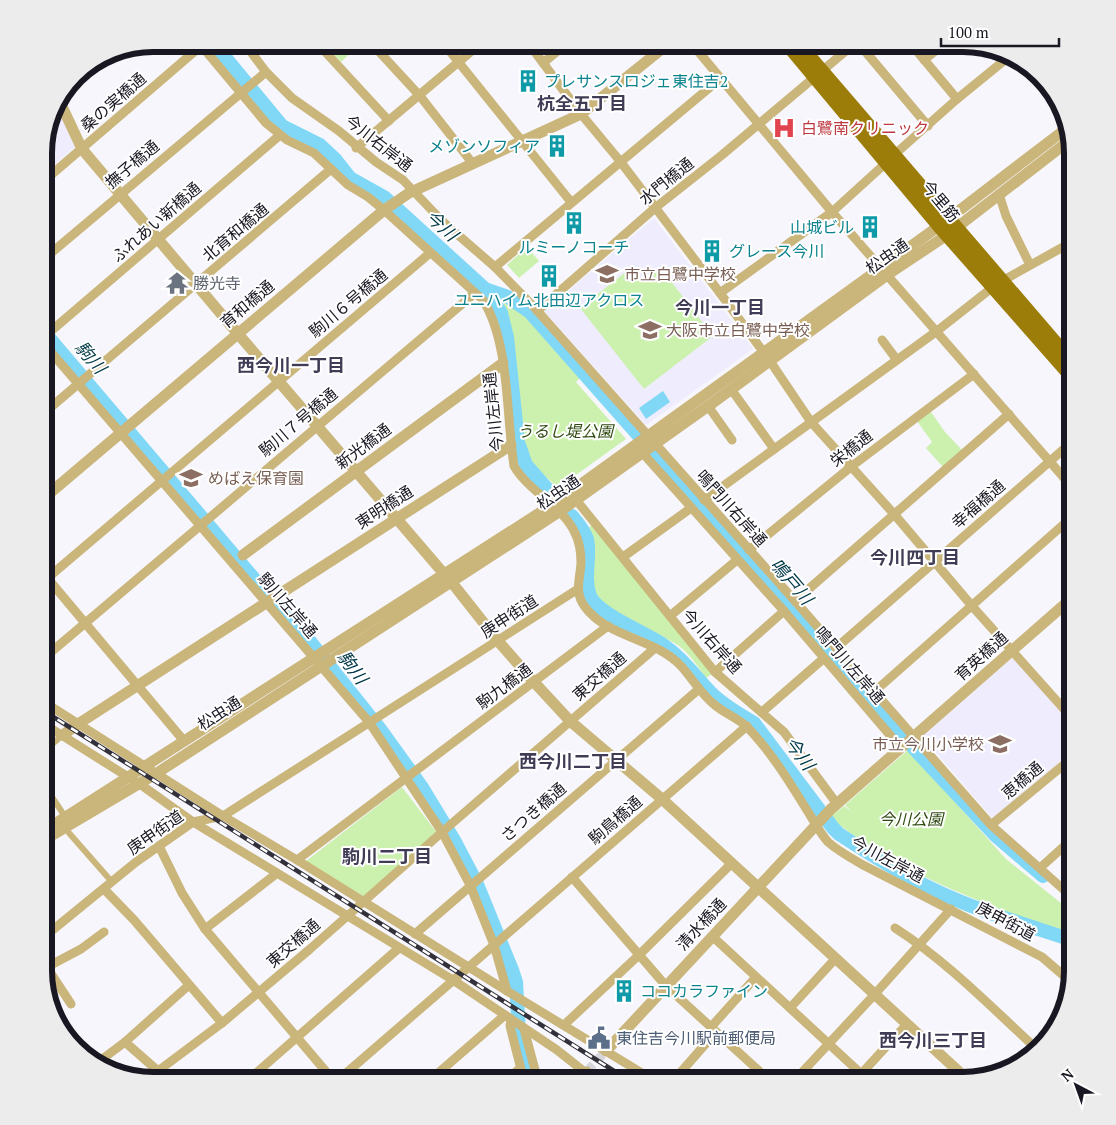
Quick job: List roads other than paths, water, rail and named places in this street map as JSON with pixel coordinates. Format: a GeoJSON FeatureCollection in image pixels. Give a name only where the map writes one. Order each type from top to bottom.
{"type":"FeatureCollection","features":[{"type":"Feature","properties":{"kind":"main road","name":"今里筋"},"geometry":{"type":"LineString","coordinates":[[796,53],[818,74],[947,227],[1064,354]]}},
{"type":"Feature","properties":{"kind":"main road","name":"今里筋"},"geometry":{"type":"LineString","coordinates":[[805,53],[818,74]]}},
{"type":"Feature","properties":{"kind":"main road","name":"今里筋"},"geometry":{"type":"LineString","coordinates":[[998,284],[1064,367]]}},
{"type":"Feature","properties":{"kind":"street","name":"桑の実橋通"},"geometry":{"type":"LineString","coordinates":[[53,173],[193,52]]}},
{"type":"Feature","properties":{"kind":"street","name":"今川左岸通"},"geometry":{"type":"LineString","coordinates":[[207,52],[266,123],[280,135],[314,153],[355,191],[368,197],[385,209],[430,253],[483,300],[498,334],[514,466],[518,474],[555,509],[576,534],[581,561],[578,589],[579,596],[585,606],[594,616],[608,626],[655,648],[680,665],[699,689],[715,705],[746,726],[821,820],[827,841],[839,851],[951,909]]}},
{"type":"Feature","properties":{"kind":"street","name":"今川右岸通"},"geometry":{"type":"LineString","coordinates":[[253,52],[266,72],[292,98],[340,131],[356,148],[396,174],[442,221],[495,267]]}},
{"type":"Feature","properties":{"kind":"street"},"geometry":{"type":"LineString","coordinates":[[326,52],[389,121]]}},
{"type":"Feature","properties":{"kind":"street"},"geometry":{"type":"LineString","coordinates":[[380,52],[420,96],[473,164]]}},
{"type":"Feature","properties":{"kind":"street"},"geometry":{"type":"LineString","coordinates":[[451,52],[571,202]]}},
{"type":"Feature","properties":{"kind":"street"},"geometry":{"type":"LineString","coordinates":[[356,148],[470,52]]}},
{"type":"Feature","properties":{"kind":"street"},"geometry":{"type":"LineString","coordinates":[[535,52],[720,293],[767,357],[811,422],[852,466],[934,563],[1064,709]]}},
{"type":"Feature","properties":{"kind":"street"},"geometry":{"type":"LineString","coordinates":[[543,63],[556,52]]}},
{"type":"Feature","properties":{"kind":"street"},"geometry":{"type":"LineString","coordinates":[[412,192],[581,114],[657,53]]}},
{"type":"Feature","properties":{"kind":"street"},"geometry":{"type":"LineString","coordinates":[[699,53],[832,212],[1064,477]]}},
{"type":"Feature","properties":{"kind":"street","name":"水門橋通"},"geometry":{"type":"LineString","coordinates":[[537,311],[655,208],[843,53]]}},
{"type":"Feature","properties":{"kind":"street"},"geometry":{"type":"LineString","coordinates":[[866,53],[928,126]]}},
{"type":"Feature","properties":{"kind":"street"},"geometry":{"type":"LineString","coordinates":[[918,53],[957,99]]}},
{"type":"Feature","properties":{"kind":"street"},"geometry":{"type":"LineString","coordinates":[[924,60],[933,53]]}},
{"type":"Feature","properties":{"kind":"street"},"geometry":{"type":"LineString","coordinates":[[720,293],[832,212],[957,99],[1003,61]]}},
{"type":"Feature","properties":{"kind":"street","name":"撫子橋通"},"geometry":{"type":"LineString","coordinates":[[53,252],[266,72]]}},
{"type":"Feature","properties":{"kind":"street"},"geometry":{"type":"LineString","coordinates":[[495,267],[720,78]]}},
{"type":"Feature","properties":{"kind":"street"},"geometry":{"type":"LineString","coordinates":[[63,109],[82,149],[447,578],[498,641],[570,721],[662,799],[732,862],[959,1072]]}},
{"type":"Feature","properties":{"kind":"street","name":"松虫通"},"geometry":{"type":"LineString","coordinates":[[947,227],[1062,132]]}},
{"type":"Feature","properties":{"kind":"street","name":"ふれあい新橋通"},"geometry":{"type":"LineString","coordinates":[[53,329],[280,135]]}},
{"type":"Feature","properties":{"kind":"street","name":"松虫通"},"geometry":{"type":"LineString","coordinates":[[52,835],[157,773],[322,659],[555,509],[883,271],[999,194],[1063,145]]}},
{"type":"Feature","properties":{"kind":"street","name":"北育和橋通"},"geometry":{"type":"LineString","coordinates":[[79,383],[331,169]]}},
{"type":"Feature","properties":{"kind":"street","name":"育和橋通"},"geometry":{"type":"LineString","coordinates":[[53,491],[385,209],[412,192]]}},
{"type":"Feature","properties":{"kind":"street"},"geometry":{"type":"LineString","coordinates":[[999,194],[1006,216],[1030,265]]}},
{"type":"Feature","properties":{"kind":"street"},"geometry":{"type":"LineString","coordinates":[[704,500],[998,284],[1030,265],[1064,248]]}},
{"type":"Feature","properties":{"kind":"street","name":"駒川６号橋通"},"geometry":{"type":"LineString","coordinates":[[162,480],[430,253]]}},
{"type":"Feature","properties":{"kind":"street","name":"鳴門川右岸通"},"geometry":{"type":"LineString","coordinates":[[495,267],[537,311],[836,648],[874,692],[908,742],[991,825],[1064,890]]}},
{"type":"Feature","properties":{"kind":"street","name":"駒川７号橋通"},"geometry":{"type":"LineString","coordinates":[[201,524],[474,292]]}},
{"type":"Feature","properties":{"kind":"street"},"geometry":{"type":"LineString","coordinates":[[882,340],[897,360]]}},
{"type":"Feature","properties":{"kind":"street","name":"駒川左岸通"},"geometry":{"type":"LineString","coordinates":[[53,354],[124,429],[162,480],[201,524],[237,560],[322,659],[369,722],[406,777],[446,828],[473,882],[510,993]]}},
{"type":"Feature","properties":{"kind":"street","name":"松虫通"},"geometry":{"type":"LineString","coordinates":[[652,440],[731,390],[767,357]]}},
{"type":"Feature","properties":{"kind":"street","name":"新光橋通"},"geometry":{"type":"LineString","coordinates":[[237,560],[503,363]]}},
{"type":"Feature","properties":{"kind":"street","name":"栄橋通"},"geometry":{"type":"LineString","coordinates":[[749,550],[852,466],[974,374]]}},
{"type":"Feature","properties":{"kind":"street"},"geometry":{"type":"LineString","coordinates":[[53,406],[79,383]]}},
{"type":"Feature","properties":{"kind":"street"},"geometry":{"type":"LineString","coordinates":[[731,390],[774,449]]}},
{"type":"Feature","properties":{"kind":"street"},"geometry":{"type":"LineString","coordinates":[[708,406],[732,440]]}},
{"type":"Feature","properties":{"kind":"street"},"geometry":{"type":"LineString","coordinates":[[795,601],[1009,414]]}},
{"type":"Feature","properties":{"kind":"street","name":"東明橋通"},"geometry":{"type":"LineString","coordinates":[[63,736],[138,684],[511,445]]}},
{"type":"Feature","properties":{"kind":"street","name":"鳴門川左岸通"},"geometry":{"type":"LineString","coordinates":[[639,449],[784,611],[823,659],[908,742]]}},
{"type":"Feature","properties":{"kind":"street","name":"幸福橋通"},"geometry":{"type":"LineString","coordinates":[[836,648],[1064,449]]}},
{"type":"Feature","properties":{"kind":"street"},"geometry":{"type":"LineString","coordinates":[[52,571],[162,480]]}},
{"type":"Feature","properties":{"kind":"street","name":"今川右岸通"},"geometry":{"type":"LineString","coordinates":[[573,496],[715,672],[784,732],[836,804]]}},
{"type":"Feature","properties":{"kind":"street"},"geometry":{"type":"LineString","coordinates":[[622,557],[691,508]]}},
{"type":"Feature","properties":{"kind":"street"},"geometry":{"type":"LineString","coordinates":[[52,651],[201,524]]}},
{"type":"Feature","properties":{"kind":"street"},"geometry":{"type":"LineString","coordinates":[[874,692],[1064,524]]}},
{"type":"Feature","properties":{"kind":"street"},"geometry":{"type":"LineString","coordinates":[[670,616],[737,560]]}},
{"type":"Feature","properties":{"kind":"street"},"geometry":{"type":"LineString","coordinates":[[52,585],[184,740]]}},
{"type":"Feature","properties":{"kind":"street","name":"庚申街道"},"geometry":{"type":"LineString","coordinates":[[52,931],[112,882],[193,822],[223,816],[578,589]]}},
{"type":"Feature","properties":{"kind":"street","name":"育英橋通"},"geometry":{"type":"LineString","coordinates":[[821,820],[836,804],[1064,605]]}},
{"type":"Feature","properties":{"kind":"street"},"geometry":{"type":"LineString","coordinates":[[715,672],[784,611]]}},
{"type":"Feature","properties":{"kind":"street","name":"駒九橋通"},"geometry":{"type":"LineString","coordinates":[[406,777],[608,626]]}},
{"type":"Feature","properties":{"kind":"street","name":"東交橋通"},"geometry":{"type":"LineString","coordinates":[[158,1070],[222,1023],[258,993],[655,648]]}},
{"type":"Feature","properties":{"kind":"street","name":"松虫通"},"geometry":{"type":"LineString","coordinates":[[52,826],[146,767],[184,740],[322,659]]}},
{"type":"Feature","properties":{"kind":"street"},"geometry":{"type":"LineString","coordinates":[[762,712],[823,659]]}},
{"type":"Feature","properties":{"kind":"street","name":"さつき橋通"},"geometry":{"type":"LineString","coordinates":[[415,934],[699,689]]}},
{"type":"Feature","properties":{"kind":"street"},"geometry":{"type":"LineString","coordinates":[[52,707],[223,816],[641,1072]]}},
{"type":"Feature","properties":{"kind":"street","name":"駒鳥橋通"},"geometry":{"type":"LineString","coordinates":[[453,980],[746,726]]}},
{"type":"Feature","properties":{"kind":"street"},"geometry":{"type":"LineString","coordinates":[[52,729],[276,874],[453,980],[557,1050],[586,1072]]}},
{"type":"Feature","properties":{"kind":"street"},"geometry":{"type":"LineString","coordinates":[[52,744],[63,736]]}},
{"type":"Feature","properties":{"kind":"street","name":"恵橋通"},"geometry":{"type":"LineString","coordinates":[[991,825],[1064,765]]}},
{"type":"Feature","properties":{"kind":"street"},"geometry":{"type":"LineString","coordinates":[[297,860],[406,777]]}},
{"type":"Feature","properties":{"kind":"street"},"geometry":{"type":"LineString","coordinates":[[52,797],[62,812]]}},
{"type":"Feature","properties":{"kind":"street","name":"清水橋通"},"geometry":{"type":"LineString","coordinates":[[606,1051],[821,820]]}},
{"type":"Feature","properties":{"kind":"street"},"geometry":{"type":"LineString","coordinates":[[69,834],[112,882]]}},
{"type":"Feature","properties":{"kind":"street"},"geometry":{"type":"LineString","coordinates":[[159,846],[182,893],[204,929],[328,1072]]}},
{"type":"Feature","properties":{"kind":"street"},"geometry":{"type":"LineString","coordinates":[[1040,868],[1064,847]]}},
{"type":"Feature","properties":{"kind":"street"},"geometry":{"type":"LineString","coordinates":[[564,1025],[639,955],[732,862]]}},
{"type":"Feature","properties":{"kind":"street"},"geometry":{"type":"LineString","coordinates":[[204,929],[276,874]]}},
{"type":"Feature","properties":{"kind":"street"},"geometry":{"type":"LineString","coordinates":[[572,877],[666,986],[758,1070]]}},
{"type":"Feature","properties":{"kind":"street"},"geometry":{"type":"LineString","coordinates":[[104,889],[134,920],[222,1023]]}},
{"type":"Feature","properties":{"kind":"street"},"geometry":{"type":"LineString","coordinates":[[803,1072],[951,909]]}},
{"type":"Feature","properties":{"kind":"street","name":"庚申街道"},"geometry":{"type":"LineString","coordinates":[[951,909],[1042,956],[1063,975]]}},
{"type":"Feature","properties":{"kind":"street"},"geometry":{"type":"LineString","coordinates":[[895,928],[920,944],[941,961],[1032,1044]]}},
{"type":"Feature","properties":{"kind":"street"},"geometry":{"type":"LineString","coordinates":[[52,962],[81,949],[104,932]]}},
{"type":"Feature","properties":{"kind":"street"},"geometry":{"type":"LineString","coordinates":[[712,936],[859,1072]]}},
{"type":"Feature","properties":{"kind":"street"},"geometry":{"type":"LineString","coordinates":[[258,1072],[398,948]]}},
{"type":"Feature","properties":{"kind":"street"},"geometry":{"type":"LineString","coordinates":[[790,1008],[836,958]]}},
{"type":"Feature","properties":{"kind":"street"},"geometry":{"type":"LineString","coordinates":[[52,976],[71,1004]]}},
{"type":"Feature","properties":{"kind":"street"},"geometry":{"type":"LineString","coordinates":[[680,1072],[756,977]]}},
{"type":"Feature","properties":{"kind":"street"},"geometry":{"type":"LineString","coordinates":[[346,1072],[453,980]]}},
{"type":"Feature","properties":{"kind":"street"},"geometry":{"type":"LineString","coordinates":[[103,1059],[126,1042],[189,985]]}},
{"type":"Feature","properties":{"kind":"street"},"geometry":{"type":"LineString","coordinates":[[510,1019],[521,1072]]}},
{"type":"Feature","properties":{"kind":"street"},"geometry":{"type":"LineString","coordinates":[[441,1072],[510,1019]]}},
{"type":"Feature","properties":{"kind":"street"},"geometry":{"type":"LineString","coordinates":[[863,1072],[907,1024]]}},
{"type":"Feature","properties":{"kind":"street"},"geometry":{"type":"LineString","coordinates":[[524,1029],[536,1072]]}},
{"type":"Feature","properties":{"kind":"street"},"geometry":{"type":"LineString","coordinates":[[126,1042],[158,1070]]}},
{"type":"Feature","properties":{"kind":"street"},"geometry":{"type":"LineString","coordinates":[[516,1072],[520,1068]]}},
{"type":"Feature","properties":{"kind":"water"},"geometry":{"type":"Polygon","coordinates":[[[663,391],[670,402],[646,419],[639,408],[663,391]]]}},
{"type":"Feature","properties":{"kind":"waterway","name":"今川"},"geometry":{"type":"LineString","coordinates":[[221,52],[282,126],[320,145],[335,159],[350,178],[384,197],[485,289],[501,313],[507,337],[518,442],[526,465],[549,491]]}},
{"type":"Feature","properties":{"kind":"waterway","name":"鳴戸川"},"geometry":{"type":"LineString","coordinates":[[485,289],[508,297],[530,312],[921,756],[996,836],[1043,876]]}},
{"type":"Feature","properties":{"kind":"waterway","name":"駒川"},"geometry":{"type":"LineString","coordinates":[[53,342],[272,600],[312,644],[380,729],[421,786],[455,842],[476,882],[512,970],[516,982],[519,1033],[529,1072]]}},
{"type":"Feature","properties":{"kind":"waterway","name":"今川"},"geometry":{"type":"LineString","coordinates":[[572,516],[583,530],[587,539],[587,582],[590,596],[595,603],[612,616],[670,650],[718,699],[754,723],[839,834],[894,868],[945,895],[999,916],[1064,937]]}},
{"type":"Feature","properties":{"kind":"tunnel"},"geometry":{"type":"LineString","coordinates":[[587,1071],[606,1051]]}},
{"type":"Feature","properties":{"kind":"railway"},"geometry":{"type":"LineString","coordinates":[[52,716],[616,1072]]}},
{"type":"Feature","properties":{"kind":"place","name":"プレサンスロジェ東住吉2"},"geometry":{"type":"Point","coordinates":[528,81]}},
{"type":"Feature","properties":{"kind":"place","name":"白鷺南クリニック"},"geometry":{"type":"Point","coordinates":[784,128]}},
{"type":"Feature","properties":{"kind":"place","name":"メゾンソフィア"},"geometry":{"type":"Point","coordinates":[557,146]}},
{"type":"Feature","properties":{"kind":"place","name":"ルミーノコーチ"},"geometry":{"type":"Point","coordinates":[574,223]}},
{"type":"Feature","properties":{"kind":"place","name":"山城ビル"},"geometry":{"type":"Point","coordinates":[870,227]}},
{"type":"Feature","properties":{"kind":"place","name":"グレース今川"},"geometry":{"type":"Point","coordinates":[712,251]}},
{"type":"Feature","properties":{"kind":"place","name":"市立白鷺中学校"},"geometry":{"type":"Point","coordinates":[607,274]}},
{"type":"Feature","properties":{"kind":"place","name":"ユニハイム北田辺アクロス"},"geometry":{"type":"Point","coordinates":[549,276]}},
{"type":"Feature","properties":{"kind":"place","name":"勝光寺"},"geometry":{"type":"Point","coordinates":[177,283]}},
{"type":"Feature","properties":{"kind":"place","name":"大阪市立白鷺中学校"},"geometry":{"type":"Point","coordinates":[650,330]}},
{"type":"Feature","properties":{"kind":"place","name":"めばえ保育園"},"geometry":{"type":"Point","coordinates":[191,478]}},
{"type":"Feature","properties":{"kind":"place","name":"市立今川小学校"},"geometry":{"type":"Point","coordinates":[1000,744]}},
{"type":"Feature","properties":{"kind":"place","name":"ココカラファイン"},"geometry":{"type":"Point","coordinates":[624,991]}},
{"type":"Feature","properties":{"kind":"place","name":"東住吉今川駅前郵便局"},"geometry":{"type":"Point","coordinates":[599,1038]}},
{"type":"Feature","properties":{"kind":"district","name":"杭全五丁目"},"geometry":{"type":"Point","coordinates":[582,103]}},
{"type":"Feature","properties":{"kind":"district","name":"今川一丁目"},"geometry":{"type":"Point","coordinates":[720,307]}},
{"type":"Feature","properties":{"kind":"district","name":"西今川一丁目"},"geometry":{"type":"Point","coordinates":[291,365]}},
{"type":"Feature","properties":{"kind":"district","name":"今川四丁目"},"geometry":{"type":"Point","coordinates":[915,557]}},
{"type":"Feature","properties":{"kind":"district","name":"西今川二丁目"},"geometry":{"type":"Point","coordinates":[573,761]}},
{"type":"Feature","properties":{"kind":"district","name":"駒川二丁目"},"geometry":{"type":"Point","coordinates":[387,856]}},
{"type":"Feature","properties":{"kind":"district","name":"西今川三丁目"},"geometry":{"type":"Point","coordinates":[933,1040]}},
{"type":"Feature","properties":{"kind":"park label","name":"うるし堤公園"},"geometry":{"type":"Point","coordinates":[565,431]}},
{"type":"Feature","properties":{"kind":"park label","name":"今川公園"},"geometry":{"type":"Point","coordinates":[911,819]}}]}
